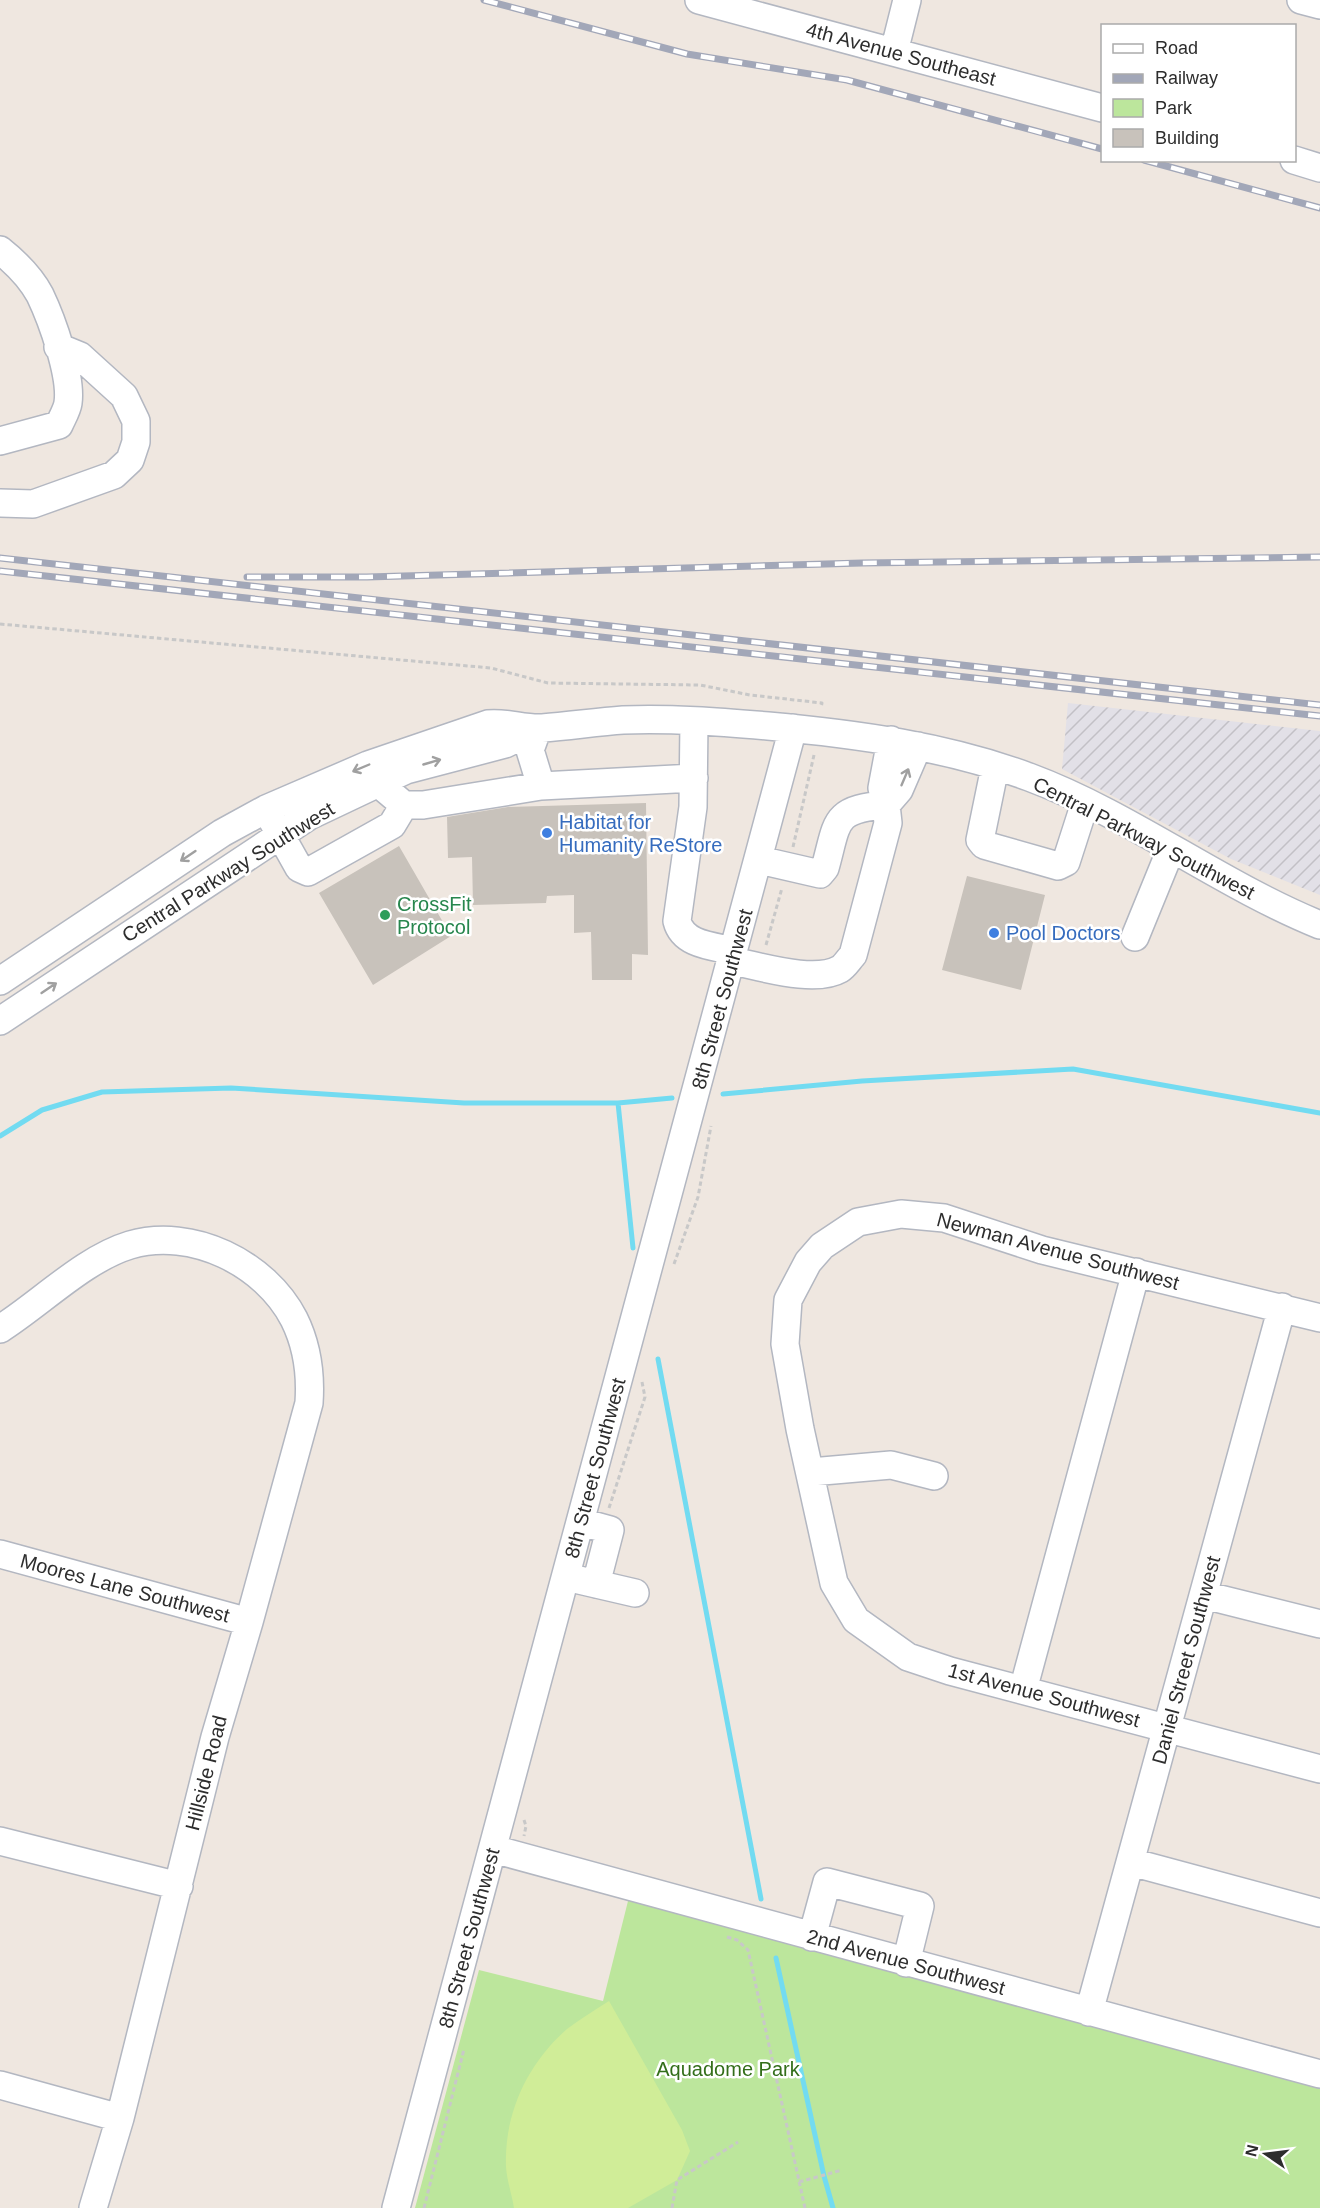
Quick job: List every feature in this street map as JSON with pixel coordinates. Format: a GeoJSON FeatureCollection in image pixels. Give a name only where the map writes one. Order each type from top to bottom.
{"type":"FeatureCollection","features":[{"type":"Feature","properties":{"kind":"street","name":"4th Avenue Southeast"},"geometry":{"type":"LineString","coordinates":[[699,0],[1101,108]]}},
{"type":"Feature","properties":{"kind":"street"},"geometry":{"type":"LineString","coordinates":[[894,52],[907,0]]}},
{"type":"Feature","properties":{"kind":"street"},"geometry":{"type":"LineString","coordinates":[[1301,0],[1320,5]]}},
{"type":"Feature","properties":{"kind":"street"},"geometry":{"type":"LineString","coordinates":[[1296,161],[1320,168]]}},
{"type":"Feature","properties":{"kind":"street"},"geometry":{"type":"LineString","coordinates":[[0,250],[16,264],[39,294],[58,347],[65,374],[68,403],[59,425],[0,441]]}},
{"type":"Feature","properties":{"kind":"street"},"geometry":{"type":"LineString","coordinates":[[0,503],[33,504],[114,475],[130,460],[136,442],[136,421],[124,396],[80,356],[58,347]]}},
{"type":"Feature","properties":{"kind":"street","name":"Central Parkway Southwest"},"geometry":{"type":"LineString","coordinates":[[0,981],[222,833],[266,809],[368,765],[488,724],[504,722],[538,728],[624,720],[694,721],[794,728],[891,740],[1030,777],[1085,803],[1281,909],[1320,925]]}},
{"type":"Feature","properties":{"kind":"street"},"geometry":{"type":"LineString","coordinates":[[694,721],[693,807],[677,921],[680,932],[686,938],[741,959],[798,974],[820,975],[841,969],[853,955],[888,823],[882,788],[891,740]]}},
{"type":"Feature","properties":{"kind":"street"},"geometry":{"type":"LineString","coordinates":[[538,728],[530,750],[541,786]]}},
{"type":"Feature","properties":{"kind":"street","name":"Central Parkway Southwest"},"geometry":{"type":"LineString","coordinates":[[0,1021],[309,816],[406,770],[505,744],[538,728]]}},
{"type":"Feature","properties":{"kind":"street","name":"8th Street Southwest"},"geometry":{"type":"LineString","coordinates":[[396,2208],[566,1576],[591,1525],[699,1125],[705,1061],[741,959],[759,860],[794,728]]}},
{"type":"Feature","properties":{"kind":"street"},"geometry":{"type":"LineString","coordinates":[[759,860],[820,874],[825,868],[839,820],[849,811],[886,805],[900,790],[918,747]]}},
{"type":"Feature","properties":{"kind":"street"},"geometry":{"type":"LineString","coordinates":[[995,766],[980,840],[984,845],[1058,866],[1066,862],[1085,803]]}},
{"type":"Feature","properties":{"kind":"street"},"geometry":{"type":"LineString","coordinates":[[378,783],[404,805],[423,805],[541,786],[694,778]]}},
{"type":"Feature","properties":{"kind":"street"},"geometry":{"type":"LineString","coordinates":[[266,809],[299,868],[308,872],[392,825],[404,805]]}},
{"type":"Feature","properties":{"kind":"street"},"geometry":{"type":"LineString","coordinates":[[1135,937],[1171,849]]}},
{"type":"Feature","properties":{"kind":"street","name":"Newman Avenue Southwest"},"geometry":{"type":"LineString","coordinates":[[811,1472],[800,1429],[784,1344],[788,1300],[808,1262],[822,1246],[858,1222],[901,1214],[944,1218],[1042,1250],[1320,1318]]}},
{"type":"Feature","properties":{"kind":"street","name":"Hillside Road"},"geometry":{"type":"LineString","coordinates":[[0,1329],[112,1252],[142,1243],[174,1241],[216,1251],[253,1271],[283,1301],[302,1339],[310,1381],[309,1403],[249,1622],[214,1737],[120,2118],[93,2208]]}},
{"type":"Feature","properties":{"kind":"street"},"geometry":{"type":"LineString","coordinates":[[1023,1690],[1136,1272]]}},
{"type":"Feature","properties":{"kind":"street","name":"Daniel Street Southwest"},"geometry":{"type":"LineString","coordinates":[[1089,2012],[1282,1307]]}},
{"type":"Feature","properties":{"kind":"street"},"geometry":{"type":"LineString","coordinates":[[811,1472],[891,1465],[934,1476]]}},
{"type":"Feature","properties":{"kind":"street","name":"1st Avenue Southwest"},"geometry":{"type":"LineString","coordinates":[[811,1472],[834,1583],[856,1620],[908,1657],[1320,1769]]}},
{"type":"Feature","properties":{"kind":"street"},"geometry":{"type":"LineString","coordinates":[[591,1525],[610,1530],[596,1584]]}},
{"type":"Feature","properties":{"kind":"street","name":"Moores Lane Southwest"},"geometry":{"type":"LineString","coordinates":[[0,1554],[249,1622]]}},
{"type":"Feature","properties":{"kind":"street"},"geometry":{"type":"LineString","coordinates":[[566,1576],[635,1593]]}},
{"type":"Feature","properties":{"kind":"street"},"geometry":{"type":"LineString","coordinates":[[1204,1595],[1320,1624]]}},
{"type":"Feature","properties":{"kind":"street"},"geometry":{"type":"LineString","coordinates":[[0,1841],[179,1886]]}},
{"type":"Feature","properties":{"kind":"street","name":"2nd Avenue Southwest"},"geometry":{"type":"LineString","coordinates":[[493,1850],[1320,2074]]}},
{"type":"Feature","properties":{"kind":"street"},"geometry":{"type":"LineString","coordinates":[[1131,1862],[1320,1913]]}},
{"type":"Feature","properties":{"kind":"street"},"geometry":{"type":"LineString","coordinates":[[812,1936],[827,1882],[920,1906],[906,1963]]}},
{"type":"Feature","properties":{"kind":"street"},"geometry":{"type":"LineString","coordinates":[[0,2085],[120,2118]]}},
{"type":"Feature","properties":{"kind":"path"},"geometry":{"type":"LineString","coordinates":[[0,624],[491,668],[548,683],[700,685],[750,695],[822,703],[821,708]]}},
{"type":"Feature","properties":{"kind":"path"},"geometry":{"type":"LineString","coordinates":[[741,959],[766,944],[788,867],[814,756]]}},
{"type":"Feature","properties":{"kind":"path"},"geometry":{"type":"LineString","coordinates":[[672,1268],[698,1197],[699,1125]]}},
{"type":"Feature","properties":{"kind":"path"},"geometry":{"type":"LineString","coordinates":[[591,1525],[645,1397],[640,1374]]}},
{"type":"Feature","properties":{"kind":"path"},"geometry":{"type":"LineString","coordinates":[[523,1814],[526,1826],[523,1843]]}},
{"type":"Feature","properties":{"kind":"path"},"geometry":{"type":"LineString","coordinates":[[726,1937],[737,1940],[748,1950],[805,2208]]}},
{"type":"Feature","properties":{"kind":"path"},"geometry":{"type":"LineString","coordinates":[[672,2208],[677,2180],[738,2142]]}},
{"type":"Feature","properties":{"kind":"path"},"geometry":{"type":"LineString","coordinates":[[799,2182],[842,2170]]}},
{"type":"Feature","properties":{"kind":"shaded area"},"geometry":{"type":"Polygon","coordinates":[[[1068,703],[1320,731],[1320,895],[1231,859],[1062,769],[1068,703]]]}},
{"type":"Feature","properties":{"kind":"green space","name":"Aquadome Park"},"geometry":{"type":"Polygon","coordinates":[[[629,1897],[1320,2085],[1320,2208],[415,2208],[479,1970],[603,2001],[629,1897]]]}},
{"type":"Feature","properties":{"kind":"green space"},"geometry":{"type":"Polygon","coordinates":[[[609,2001],[682,2130],[690,2151],[677,2180],[628,2208],[514,2208],[506,2167],[506,2147],[514,2109],[521,2091],[540,2058],[553,2043],[572,2025],[609,2001]]]}},
{"type":"Feature","properties":{"kind":"building","name":"Habitat for Humanity ReStore"},"geometry":{"type":"Polygon","coordinates":[[[646,803],[648,955],[632,954],[632,980],[592,980],[591,932],[574,933],[574,895],[547,896],[546,903],[473,905],[472,857],[448,858],[447,817],[508,807],[646,803]]]}},
{"type":"Feature","properties":{"kind":"building","name":"CrossFit Protocol"},"geometry":{"type":"Polygon","coordinates":[[[399,846],[451,936],[373,985],[319,893],[399,846]]]}},
{"type":"Feature","properties":{"kind":"building","name":"Pool Doctors"},"geometry":{"type":"Polygon","coordinates":[[[967,876],[1045,895],[1021,990],[942,970],[967,876]]]}},
{"type":"Feature","properties":{"kind":"waterway"},"geometry":{"type":"LineString","coordinates":[[723,1094],[862,1081],[1073,1069],[1320,1113]]}},
{"type":"Feature","properties":{"kind":"waterway"},"geometry":{"type":"LineString","coordinates":[[0,1136],[42,1110],[102,1092],[231,1088],[464,1103],[618,1103],[672,1098]]}},
{"type":"Feature","properties":{"kind":"waterway"},"geometry":{"type":"LineString","coordinates":[[618,1103],[633,1248]]}},
{"type":"Feature","properties":{"kind":"waterway"},"geometry":{"type":"LineString","coordinates":[[658,1359],[761,1899]]}},
{"type":"Feature","properties":{"kind":"waterway"},"geometry":{"type":"LineString","coordinates":[[776,1958],[833,2208]]}},
{"type":"Feature","properties":{"kind":"railway"},"geometry":{"type":"LineString","coordinates":[[484,0],[687,54],[847,80],[1101,149]]}},
{"type":"Feature","properties":{"kind":"railway"},"geometry":{"type":"LineString","coordinates":[[1151,162],[1320,208]]}},
{"type":"Feature","properties":{"kind":"railway"},"geometry":{"type":"LineString","coordinates":[[247,577],[367,577],[862,563],[1320,557]]}},
{"type":"Feature","properties":{"kind":"railway"},"geometry":{"type":"LineString","coordinates":[[0,558],[1320,705]]}},
{"type":"Feature","properties":{"kind":"railway"},"geometry":{"type":"LineString","coordinates":[[0,571],[1320,716]]}},
{"type":"Feature","properties":{"kind":"place","name":"Habitat for Humanity ReStore"},"geometry":{"type":"Point","coordinates":[547,833]}},
{"type":"Feature","properties":{"kind":"place","name":"CrossFit Protocol"},"geometry":{"type":"Point","coordinates":[385,915]}},
{"type":"Feature","properties":{"kind":"place","name":"Pool Doctors"},"geometry":{"type":"Point","coordinates":[994,933]}}]}
